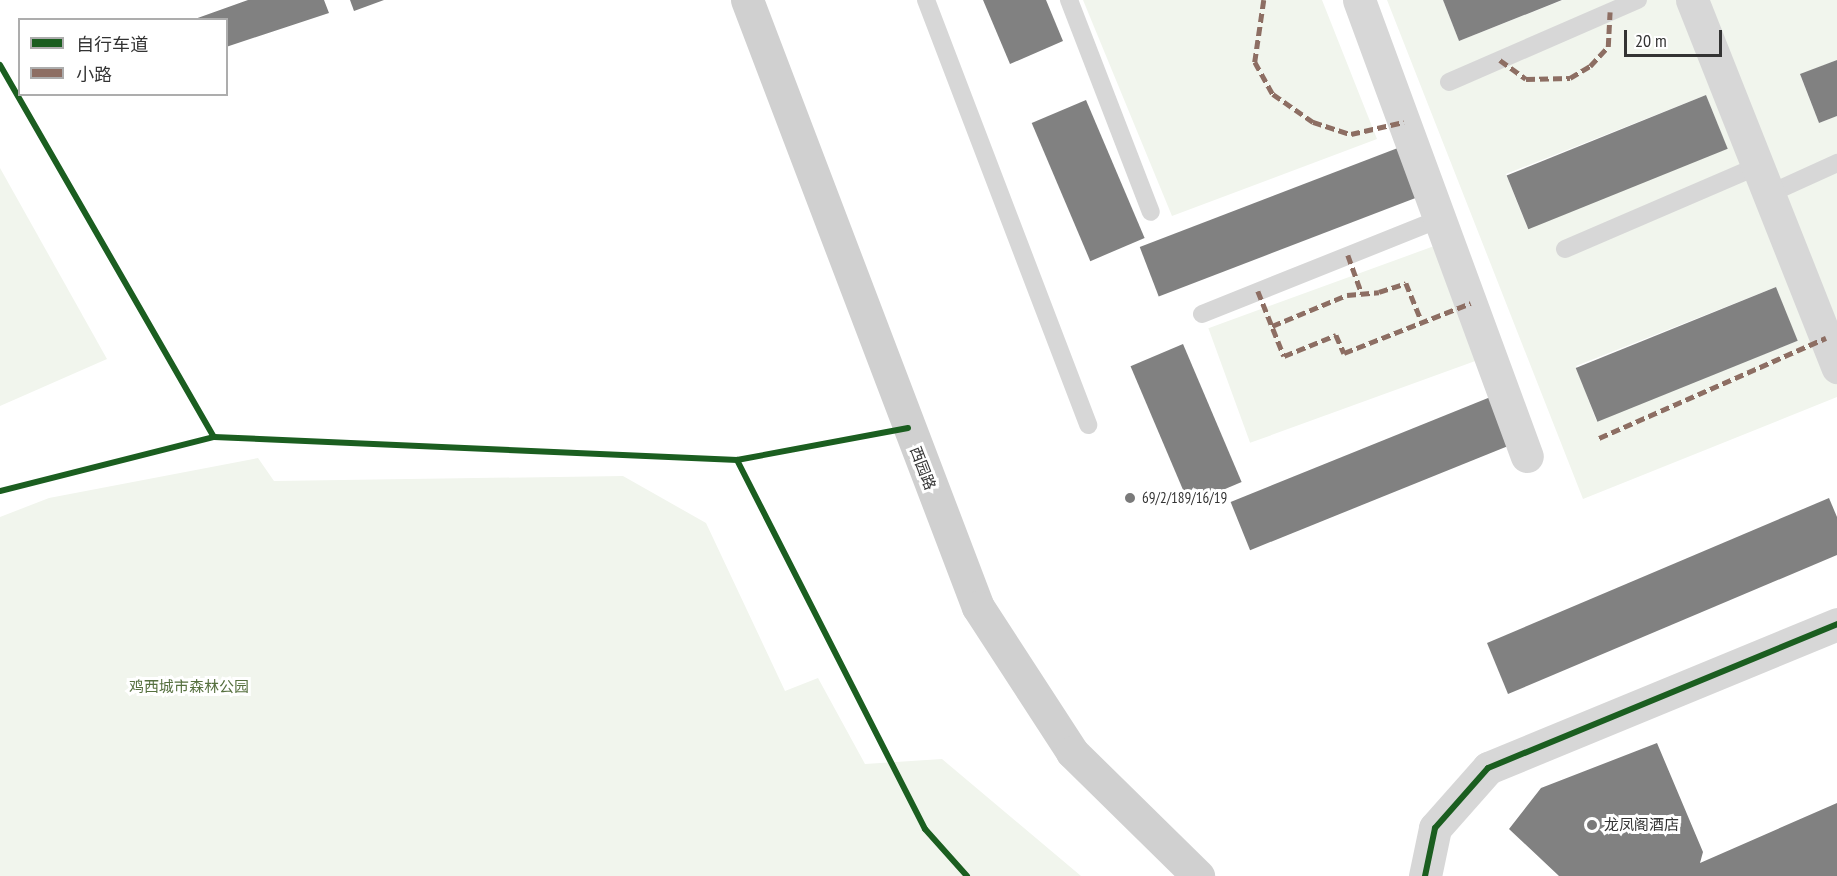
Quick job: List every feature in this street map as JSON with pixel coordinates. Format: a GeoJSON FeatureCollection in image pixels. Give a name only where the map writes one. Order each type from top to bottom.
{"type":"FeatureCollection","features":[{"type":"Feature","properties":{"kind":"main road","name":"西园路"},"geometry":{"type":"LineString","coordinates":[[747,0],[978,608],[1072,752],[1198,876]]}},
{"type":"Feature","properties":{"kind":"street"},"geometry":{"type":"LineString","coordinates":[[1359,0],[1527,456]]}},
{"type":"Feature","properties":{"kind":"street"},"geometry":{"type":"LineString","coordinates":[[1693,0],[1837,367]]}},
{"type":"Feature","properties":{"kind":"street"},"geometry":{"type":"LineString","coordinates":[[1425,876],[1435,828],[1488,768],[1837,624]]}},
{"type":"Feature","properties":{"kind":"lane"},"geometry":{"type":"LineString","coordinates":[[926,0],[1088,426]]}},
{"type":"Feature","properties":{"kind":"lane"},"geometry":{"type":"LineString","coordinates":[[1069,0],[1150,212]]}},
{"type":"Feature","properties":{"kind":"lane"},"geometry":{"type":"LineString","coordinates":[[1449,82],[1638,0]]}},
{"type":"Feature","properties":{"kind":"lane"},"geometry":{"type":"LineString","coordinates":[[1565,249],[1763,180],[1837,163]]}},
{"type":"Feature","properties":{"kind":"lane"},"geometry":{"type":"LineString","coordinates":[[1202,314],[1440,219]]}},
{"type":"Feature","properties":{"kind":"green space"},"geometry":{"type":"Polygon","coordinates":[[[1083,0],[1322,0],[1377,139],[1172,216],[1083,0]]]}},
{"type":"Feature","properties":{"kind":"green space"},"geometry":{"type":"Polygon","coordinates":[[[1387,0],[1443,0],[1459,41],[1563,0],[1837,0],[1837,60],[1800,75],[1819,123],[1837,116],[1837,397],[1583,499],[1387,0]],[[1706,95],[1506,174],[1527,227],[1727,148],[1706,95]],[[1776,287],[1576,366],[1596,420],[1797,341],[1776,287]]]}},
{"type":"Feature","properties":{"kind":"green space"},"geometry":{"type":"Polygon","coordinates":[[[0,168],[107,359],[0,406],[0,168]]]}},
{"type":"Feature","properties":{"kind":"green space"},"geometry":{"type":"Polygon","coordinates":[[[1448,241],[1490,356],[1250,443],[1208,328],[1448,241]]]}},
{"type":"Feature","properties":{"kind":"green space","name":"鸡西城市森林公园"},"geometry":{"type":"Polygon","coordinates":[[[258,458],[274,481],[623,476],[706,523],[785,691],[818,678],[865,764],[942,759],[1081,876],[0,876],[0,517],[49,498],[258,458]]]}},
{"type":"Feature","properties":{"kind":"building"},"geometry":{"type":"Polygon","coordinates":[[[248,0],[324,0],[329,13],[228,46],[228,18],[198,18],[248,0]]]}},
{"type":"Feature","properties":{"kind":"building"},"geometry":{"type":"Polygon","coordinates":[[[350,0],[384,0],[354,11],[350,0]]]}},
{"type":"Feature","properties":{"kind":"building"},"geometry":{"type":"Polygon","coordinates":[[[983,0],[1046,0],[1063,41],[1010,64],[983,0]]]}},
{"type":"Feature","properties":{"kind":"building"},"geometry":{"type":"Polygon","coordinates":[[[1443,0],[1562,0],[1459,41],[1443,0]]]}},
{"type":"Feature","properties":{"kind":"building"},"geometry":{"type":"Polygon","coordinates":[[[1837,60],[1837,116],[1819,123],[1800,74],[1837,60]]]}},
{"type":"Feature","properties":{"kind":"building"},"geometry":{"type":"Polygon","coordinates":[[[1706,95],[1728,149],[1528,229],[1507,176],[1706,95]]]}},
{"type":"Feature","properties":{"kind":"building"},"geometry":{"type":"Polygon","coordinates":[[[1086,100],[1145,238],[1090,261],[1032,123],[1086,100]]]}},
{"type":"Feature","properties":{"kind":"building"},"geometry":{"type":"Polygon","coordinates":[[[1403,146],[1422,195],[1159,297],[1140,247],[1403,146]]]}},
{"type":"Feature","properties":{"kind":"building"},"geometry":{"type":"Polygon","coordinates":[[[1776,287],[1798,341],[1597,422],[1576,368],[1776,287]]]}},
{"type":"Feature","properties":{"kind":"building"},"geometry":{"type":"Polygon","coordinates":[[[1183,344],[1242,482],[1189,504],[1131,366],[1183,344]]]}},
{"type":"Feature","properties":{"kind":"building"},"geometry":{"type":"Polygon","coordinates":[[[1493,396],[1512,444],[1250,550],[1231,502],[1493,396]]]}},
{"type":"Feature","properties":{"kind":"building"},"geometry":{"type":"Polygon","coordinates":[[[1829,498],[1837,517],[1837,555],[1508,694],[1487,643],[1829,498]]]}},
{"type":"Feature","properties":{"kind":"building"},"geometry":{"type":"Polygon","coordinates":[[[1657,743],[1703,852],[1700,863],[1837,803],[1837,876],[1559,876],[1509,829],[1541,788],[1657,743]]]}},
{"type":"Feature","properties":{"kind":"marked path"},"geometry":{"type":"LineString","coordinates":[[1264,0],[1255,62],[1273,94],[1313,122],[1351,134],[1404,122]]}},
{"type":"Feature","properties":{"kind":"marked path"},"geometry":{"type":"LineString","coordinates":[[1500,60],[1526,79],[1570,78],[1590,66],[1608,47],[1610,12]]}},
{"type":"Feature","properties":{"kind":"marked path"},"geometry":{"type":"LineString","coordinates":[[1348,255],[1362,294]]}},
{"type":"Feature","properties":{"kind":"marked path"},"geometry":{"type":"LineString","coordinates":[[1272,326],[1347,295],[1379,292],[1406,283],[1422,322]]}},
{"type":"Feature","properties":{"kind":"marked path"},"geometry":{"type":"LineString","coordinates":[[1258,291],[1284,356],[1336,335],[1344,353],[1471,303]]}},
{"type":"Feature","properties":{"kind":"marked path"},"geometry":{"type":"LineString","coordinates":[[1599,438],[1826,338]]}},
{"type":"Feature","properties":{"kind":"cycle path"},"geometry":{"type":"LineString","coordinates":[[0,65],[214,437],[737,460],[908,428]]}},
{"type":"Feature","properties":{"kind":"cycle path"},"geometry":{"type":"LineString","coordinates":[[0,491],[214,437]]}},
{"type":"Feature","properties":{"kind":"cycle path"},"geometry":{"type":"LineString","coordinates":[[737,460],[925,829],[967,876]]}},
{"type":"Feature","properties":{"kind":"cycle path"},"geometry":{"type":"LineString","coordinates":[[1425,876],[1435,828],[1488,768],[1837,624]]}},
{"type":"Feature","properties":{"kind":"place","name":"69/2/189/16/19"},"geometry":{"type":"Point","coordinates":[1130,498]}},
{"type":"Feature","properties":{"kind":"place","name":"龙凤阁酒店"},"geometry":{"type":"Point","coordinates":[1592,825]}}]}
